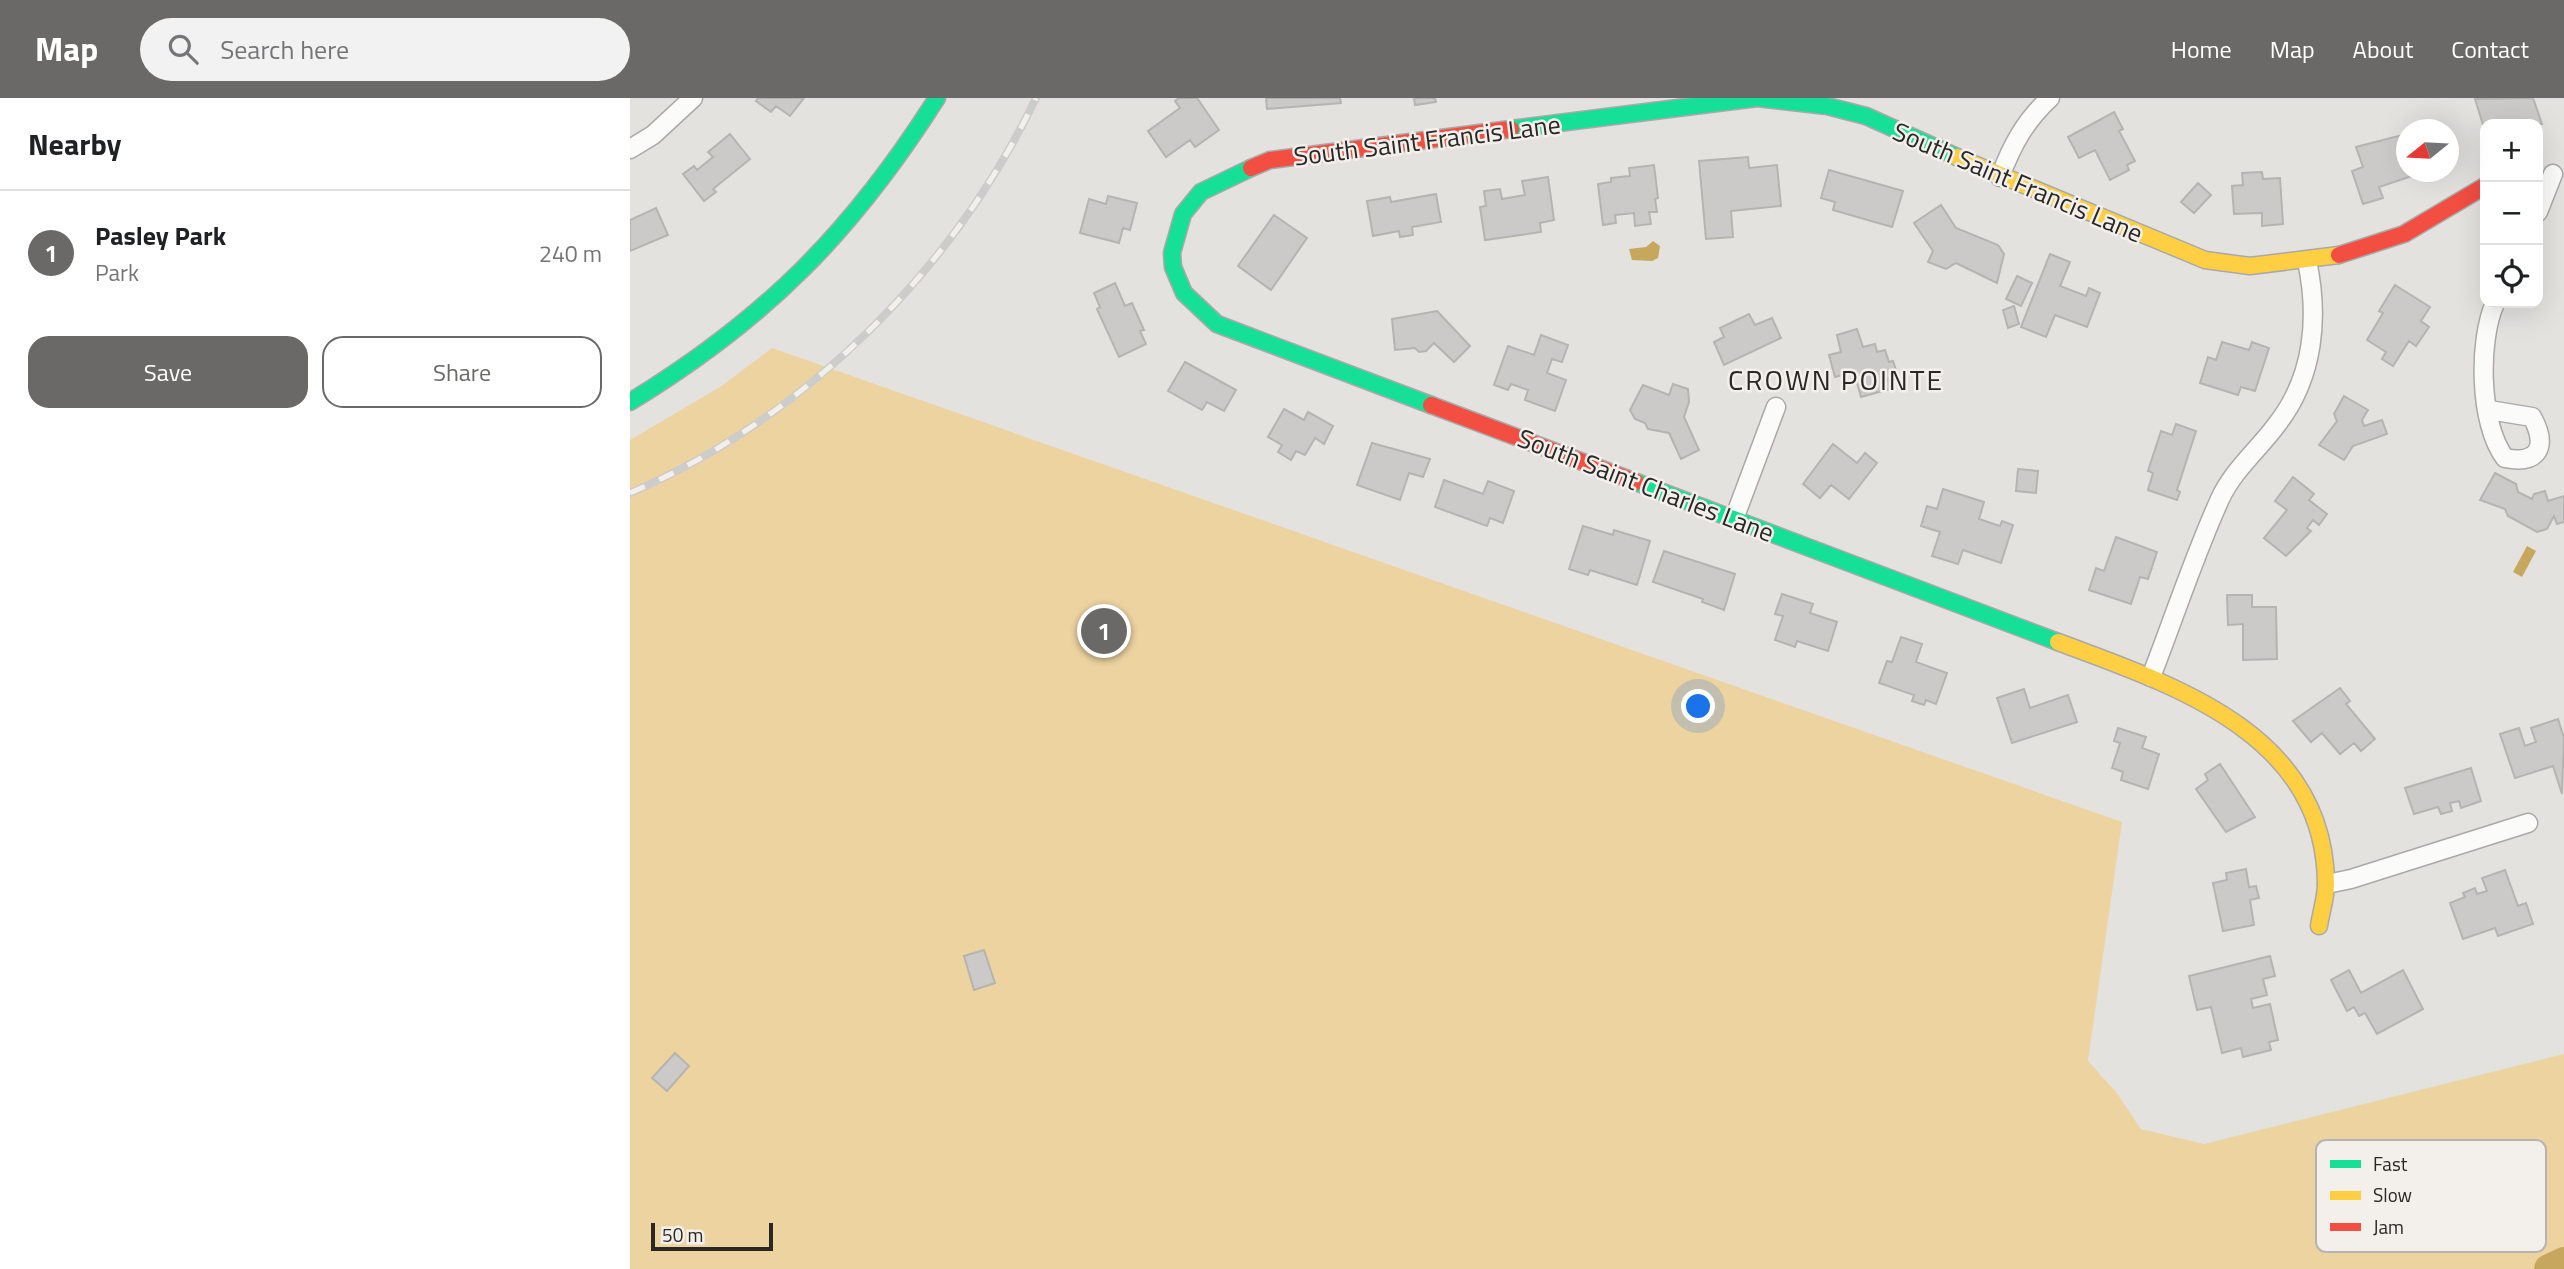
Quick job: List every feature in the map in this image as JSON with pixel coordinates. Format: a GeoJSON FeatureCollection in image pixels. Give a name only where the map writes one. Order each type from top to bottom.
{"type":"FeatureCollection","features":[{"type":"Feature","properties":{"kind":"street"},"geometry":{"type":"LineString","coordinates":[[630,149],[653,135],[693,98]]}},
{"type":"Feature","properties":{"kind":"street"},"geometry":{"type":"LineString","coordinates":[[630,402],[714,349],[810,268],[869,201],[937,98]]}},
{"type":"Feature","properties":{"kind":"street","name":"South Saint Francis Lane"},"geometry":{"type":"LineString","coordinates":[[1171,260],[1176,229],[1184,211],[1199,194],[1270,160],[1757,98],[1827,106],[1866,116],[2000,177],[2164,246],[2205,260],[2250,266],[2307,261],[2357,251],[2404,234],[2480,189]]}},
{"type":"Feature","properties":{"kind":"street"},"geometry":{"type":"LineString","coordinates":[[2000,177],[2013,142],[2030,116],[2050,98]]}},
{"type":"Feature","properties":{"kind":"street"},"geometry":{"type":"LineString","coordinates":[[2543,197],[2551,174]]}},
{"type":"Feature","properties":{"kind":"street","name":"South Saint Charles Lane"},"geometry":{"type":"LineString","coordinates":[[1171,260],[1186,297],[1201,314],[1217,324],[2151,677],[2222,711],[2253,736],[2288,773],[2307,804],[2321,845],[2326,884],[2319,926]]}},
{"type":"Feature","properties":{"kind":"street"},"geometry":{"type":"LineString","coordinates":[[2151,677],[2221,496],[2279,422],[2302,382],[2313,341],[2314,293],[2307,261]]}},
{"type":"Feature","properties":{"kind":"street"},"geometry":{"type":"LineString","coordinates":[[2489,410],[2482,366],[2487,320],[2493,308]]}},
{"type":"Feature","properties":{"kind":"street"},"geometry":{"type":"LineString","coordinates":[[1734,519],[1776,407]]}},
{"type":"Feature","properties":{"kind":"street"},"geometry":{"type":"LineString","coordinates":[[2326,884],[2351,879],[2528,823]]}},
{"type":"Feature","properties":{"kind":"shaded area"},"geometry":{"type":"Polygon","coordinates":[[[1653,241],[1660,246],[1658,258],[1652,261],[1632,260],[1629,249],[1646,247],[1653,241]]]}},
{"type":"Feature","properties":{"kind":"shaded area"},"geometry":{"type":"Polygon","coordinates":[[[772,348],[2122,822],[2088,1061],[2116,1092],[2141,1129],[2204,1144],[2564,1054],[2564,1262],[2549,1269],[630,1269],[630,440],[720,387],[772,348]]]}},
{"type":"Feature","properties":{"kind":"shaded area"},"geometry":{"type":"Polygon","coordinates":[[[2527,546],[2536,551],[2522,577],[2513,572],[2527,546]]]}},
{"type":"Feature","properties":{"kind":"building"},"geometry":{"type":"Polygon","coordinates":[[[758,98],[804,98],[790,116],[776,106],[771,112],[756,101],[758,98]]]}},
{"type":"Feature","properties":{"kind":"building"},"geometry":{"type":"Polygon","coordinates":[[[1179,98],[1197,98],[1219,130],[1195,147],[1190,140],[1166,157],[1148,131],[1180,108],[1175,101],[1179,98]]]}},
{"type":"Feature","properties":{"kind":"building"},"geometry":{"type":"Polygon","coordinates":[[[1266,98],[1340,98],[1341,103],[1267,109],[1266,98]]]}},
{"type":"Feature","properties":{"kind":"building"},"geometry":{"type":"Polygon","coordinates":[[[1414,98],[1435,98],[1436,102],[1415,105],[1414,98]]]}},
{"type":"Feature","properties":{"kind":"building"},"geometry":{"type":"Polygon","coordinates":[[[2533,98],[2540,119],[2481,119],[2475,99],[2533,98]]]}},
{"type":"Feature","properties":{"kind":"building"},"geometry":{"type":"Polygon","coordinates":[[[2114,112],[2123,129],[2119,131],[2135,161],[2127,165],[2129,170],[2110,180],[2095,150],[2079,158],[2068,137],[2114,112]]]}},
{"type":"Feature","properties":{"kind":"building"},"geometry":{"type":"Polygon","coordinates":[[[730,134],[750,159],[713,189],[716,192],[704,201],[683,174],[694,166],[697,170],[713,157],[708,152],[730,134]]]}},
{"type":"Feature","properties":{"kind":"building"},"geometry":{"type":"Polygon","coordinates":[[[2396,137],[2396,181],[2379,187],[2383,198],[2363,204],[2352,171],[2363,167],[2356,147],[2396,137]]]}},
{"type":"Feature","properties":{"kind":"building"},"geometry":{"type":"Polygon","coordinates":[[[1748,157],[1749,168],[1777,165],[1781,206],[1731,211],[1733,237],[1706,239],[1699,161],[1748,157]]]}},
{"type":"Feature","properties":{"kind":"building"},"geometry":{"type":"Polygon","coordinates":[[[1654,165],[1658,198],[1655,199],[1657,212],[1649,212],[1651,224],[1635,226],[1634,213],[1615,215],[1616,223],[1603,225],[1598,184],[1611,182],[1611,178],[1630,176],[1629,168],[1654,165]]]}},
{"type":"Feature","properties":{"kind":"building"},"geometry":{"type":"Polygon","coordinates":[[[1829,170],[1903,191],[1892,227],[1833,210],[1835,202],[1821,198],[1829,170]]]}},
{"type":"Feature","properties":{"kind":"building"},"geometry":{"type":"Polygon","coordinates":[[[2262,172],[2263,179],[2280,178],[2283,224],[2262,226],[2262,213],[2234,214],[2232,186],[2243,185],[2242,173],[2262,172]]]}},
{"type":"Feature","properties":{"kind":"building"},"geometry":{"type":"Polygon","coordinates":[[[1548,177],[1554,220],[1540,223],[1541,232],[1485,240],[1480,207],[1486,206],[1484,191],[1500,189],[1502,199],[1525,195],[1522,181],[1548,177]]]}},
{"type":"Feature","properties":{"kind":"building"},"geometry":{"type":"Polygon","coordinates":[[[2198,183],[2211,195],[2194,213],[2181,202],[2198,183]]]}},
{"type":"Feature","properties":{"kind":"building"},"geometry":{"type":"Polygon","coordinates":[[[1436,194],[1441,222],[1412,227],[1413,235],[1400,237],[1399,231],[1373,236],[1367,201],[1390,197],[1391,202],[1436,194]]]}},
{"type":"Feature","properties":{"kind":"building"},"geometry":{"type":"Polygon","coordinates":[[[1108,196],[1137,203],[1130,230],[1123,228],[1119,243],[1080,233],[1089,199],[1106,204],[1108,196]]]}},
{"type":"Feature","properties":{"kind":"building"},"geometry":{"type":"Polygon","coordinates":[[[1941,205],[1956,228],[1998,245],[2004,254],[1997,283],[1956,263],[1946,269],[1928,262],[1933,251],[1914,223],[1941,205]]]}},
{"type":"Feature","properties":{"kind":"building"},"geometry":{"type":"Polygon","coordinates":[[[656,208],[668,235],[630,251],[630,220],[656,208]]]}},
{"type":"Feature","properties":{"kind":"building"},"geometry":{"type":"Polygon","coordinates":[[[1274,215],[1307,238],[1271,290],[1238,266],[1274,215]]]}},
{"type":"Feature","properties":{"kind":"building"},"geometry":{"type":"Polygon","coordinates":[[[2050,254],[2070,262],[2060,286],[2086,296],[2089,288],[2100,293],[2087,327],[2055,315],[2046,337],[2021,327],[2050,254]]]}},
{"type":"Feature","properties":{"kind":"building"},"geometry":{"type":"Polygon","coordinates":[[[2017,276],[2032,283],[2021,306],[2006,299],[2017,276]]]}},
{"type":"Feature","properties":{"kind":"building"},"geometry":{"type":"Polygon","coordinates":[[[1115,283],[1125,306],[1132,303],[1144,330],[1140,331],[1146,344],[1119,357],[1097,309],[1100,307],[1094,293],[1115,283]]]}},
{"type":"Feature","properties":{"kind":"building"},"geometry":{"type":"Polygon","coordinates":[[[2395,285],[2430,307],[2421,321],[2429,327],[2416,346],[2409,341],[2393,366],[2382,359],[2386,352],[2367,340],[2383,313],[2379,311],[2395,285]]]}},
{"type":"Feature","properties":{"kind":"building"},"geometry":{"type":"Polygon","coordinates":[[[2014,306],[2019,324],[2008,328],[2003,310],[2014,306]]]}},
{"type":"Feature","properties":{"kind":"building"},"geometry":{"type":"Polygon","coordinates":[[[1437,311],[1470,346],[1454,362],[1434,343],[1426,351],[1419,352],[1415,348],[1395,350],[1392,319],[1437,311]]]}},
{"type":"Feature","properties":{"kind":"building"},"geometry":{"type":"Polygon","coordinates":[[[1749,314],[1755,325],[1772,318],[1781,338],[1724,365],[1714,342],[1724,337],[1720,328],[1749,314]]]}},
{"type":"Feature","properties":{"kind":"building"},"geometry":{"type":"Polygon","coordinates":[[[1857,329],[1863,347],[1875,344],[1877,352],[1885,350],[1889,362],[1893,361],[1898,376],[1888,379],[1890,389],[1861,397],[1854,372],[1835,377],[1829,355],[1841,352],[1837,335],[1857,329]]]}},
{"type":"Feature","properties":{"kind":"building"},"geometry":{"type":"Polygon","coordinates":[[[1541,335],[1568,345],[1562,362],[1552,359],[1547,373],[1566,380],[1555,411],[1525,400],[1528,390],[1511,384],[1508,390],[1494,385],[1508,346],[1534,355],[1541,335]]]}},
{"type":"Feature","properties":{"kind":"building"},"geometry":{"type":"Polygon","coordinates":[[[2222,342],[2249,350],[2252,342],[2269,348],[2255,391],[2241,387],[2238,395],[2200,383],[2208,357],[2216,360],[2222,342]]]}},
{"type":"Feature","properties":{"kind":"building"},"geometry":{"type":"Polygon","coordinates":[[[1185,362],[1236,390],[1224,411],[1207,402],[1202,410],[1168,391],[1185,362]]]}},
{"type":"Feature","properties":{"kind":"building"},"geometry":{"type":"Polygon","coordinates":[[[1673,384],[1688,389],[1689,402],[1684,417],[1699,450],[1681,459],[1669,433],[1648,429],[1645,423],[1635,419],[1630,410],[1643,385],[1669,395],[1673,384]]]}},
{"type":"Feature","properties":{"kind":"building"},"geometry":{"type":"Polygon","coordinates":[[[2344,396],[2368,410],[2362,420],[2364,426],[2382,420],[2387,434],[2353,446],[2344,460],[2319,445],[2337,421],[2334,414],[2344,396]]]}},
{"type":"Feature","properties":{"kind":"building"},"geometry":{"type":"Polygon","coordinates":[[[1284,409],[1304,420],[1308,412],[1333,426],[1324,444],[1315,438],[1305,455],[1296,451],[1291,460],[1278,452],[1282,445],[1268,437],[1284,409]]]}},
{"type":"Feature","properties":{"kind":"building"},"geometry":{"type":"Polygon","coordinates":[[[2176,424],[2196,431],[2177,490],[2180,492],[2177,500],[2148,490],[2153,473],[2148,471],[2161,431],[2172,435],[2176,424]]]}},
{"type":"Feature","properties":{"kind":"building"},"geometry":{"type":"Polygon","coordinates":[[[1372,443],[1430,459],[1423,477],[1409,473],[1400,500],[1357,485],[1372,443]]]}},
{"type":"Feature","properties":{"kind":"building"},"geometry":{"type":"Polygon","coordinates":[[[1833,444],[1857,463],[1865,453],[1877,463],[1849,499],[1831,485],[1820,498],[1803,484],[1833,444]]]}},
{"type":"Feature","properties":{"kind":"building"},"geometry":{"type":"Polygon","coordinates":[[[2018,469],[2038,471],[2036,493],[2016,491],[2018,469]]]}},
{"type":"Feature","properties":{"kind":"building"},"geometry":{"type":"Polygon","coordinates":[[[2495,473],[2516,484],[2518,492],[2532,499],[2534,494],[2545,491],[2548,501],[2564,496],[2564,522],[2557,524],[2554,516],[2547,529],[2537,532],[2508,516],[2505,509],[2480,500],[2495,473]]]}},
{"type":"Feature","properties":{"kind":"building"},"geometry":{"type":"Polygon","coordinates":[[[2293,477],[2314,494],[2309,500],[2327,514],[2319,525],[2313,520],[2307,528],[2311,531],[2286,556],[2264,538],[2287,510],[2275,501],[2293,477]]]}},
{"type":"Feature","properties":{"kind":"building"},"geometry":{"type":"Polygon","coordinates":[[[1444,480],[1483,494],[1488,481],[1514,491],[1503,523],[1490,518],[1487,526],[1435,507],[1444,480]]]}},
{"type":"Feature","properties":{"kind":"building"},"geometry":{"type":"Polygon","coordinates":[[[1943,489],[1984,502],[1979,519],[2000,526],[2002,521],[2013,525],[2001,563],[1963,550],[1958,564],[1932,556],[1940,532],[1921,526],[1927,506],[1937,509],[1943,489]]]}},
{"type":"Feature","properties":{"kind":"building"},"geometry":{"type":"Polygon","coordinates":[[[1583,526],[1613,535],[1614,530],[1650,541],[1637,585],[1590,570],[1588,575],[1569,569],[1583,526]]]}},
{"type":"Feature","properties":{"kind":"building"},"geometry":{"type":"Polygon","coordinates":[[[2116,537],[2157,552],[2148,579],[2140,577],[2131,604],[2089,590],[2096,568],[2104,571],[2116,537]]]}},
{"type":"Feature","properties":{"kind":"building"},"geometry":{"type":"Polygon","coordinates":[[[1664,551],[1735,574],[1724,610],[1702,602],[1703,599],[1653,582],[1664,551]]]}},
{"type":"Feature","properties":{"kind":"building"},"geometry":{"type":"Polygon","coordinates":[[[1782,594],[1813,604],[1810,613],[1837,622],[1828,651],[1797,641],[1795,647],[1775,640],[1783,616],[1775,614],[1782,594]]]}},
{"type":"Feature","properties":{"kind":"building"},"geometry":{"type":"Polygon","coordinates":[[[2227,595],[2252,595],[2252,607],[2276,607],[2277,659],[2243,660],[2243,624],[2228,625],[2227,595]]]}},
{"type":"Feature","properties":{"kind":"building"},"geometry":{"type":"Polygon","coordinates":[[[1901,637],[1922,644],[1916,662],[1947,673],[1936,704],[1926,700],[1924,705],[1912,701],[1914,695],[1879,683],[1887,661],[1892,662],[1901,637]]]}},
{"type":"Feature","properties":{"kind":"building"},"geometry":{"type":"Polygon","coordinates":[[[2340,688],[2350,701],[2346,704],[2375,739],[2361,751],[2354,743],[2340,754],[2322,733],[2311,742],[2293,721],[2340,688]]]}},
{"type":"Feature","properties":{"kind":"building"},"geometry":{"type":"Polygon","coordinates":[[[2024,689],[2030,708],[2068,695],[2077,722],[2012,743],[1997,698],[2024,689]]]}},
{"type":"Feature","properties":{"kind":"building"},"geometry":{"type":"Polygon","coordinates":[[[2558,719],[2564,738],[2562,794],[2553,766],[2515,778],[2500,734],[2519,728],[2525,746],[2536,742],[2531,728],[2558,719]]]}},
{"type":"Feature","properties":{"kind":"building"},"geometry":{"type":"Polygon","coordinates":[[[2118,728],[2146,737],[2142,748],[2159,754],[2148,789],[2121,780],[2123,772],[2112,768],[2120,743],[2114,741],[2118,728]]]}},
{"type":"Feature","properties":{"kind":"building"},"geometry":{"type":"Polygon","coordinates":[[[2220,764],[2255,817],[2226,832],[2196,789],[2208,780],[2205,774],[2220,764]]]}},
{"type":"Feature","properties":{"kind":"building"},"geometry":{"type":"Polygon","coordinates":[[[2471,768],[2481,801],[2461,808],[2459,801],[2450,803],[2452,811],[2441,814],[2438,807],[2414,814],[2405,788],[2471,768]]]}},
{"type":"Feature","properties":{"kind":"building"},"geometry":{"type":"Polygon","coordinates":[[[2246,869],[2249,887],[2256,886],[2259,898],[2250,900],[2254,925],[2223,931],[2213,883],[2227,880],[2226,873],[2246,869]]]}},
{"type":"Feature","properties":{"kind":"building"},"geometry":{"type":"Polygon","coordinates":[[[2505,870],[2518,906],[2526,903],[2533,924],[2498,936],[2495,928],[2463,939],[2450,903],[2465,897],[2463,893],[2475,888],[2477,894],[2487,891],[2482,878],[2505,870]]]}},
{"type":"Feature","properties":{"kind":"building"},"geometry":{"type":"Polygon","coordinates":[[[984,950],[995,983],[974,990],[964,956],[984,950]]]}},
{"type":"Feature","properties":{"kind":"building"},"geometry":{"type":"Polygon","coordinates":[[[2270,956],[2275,976],[2263,979],[2267,995],[2251,999],[2253,1008],[2270,1004],[2278,1040],[2269,1042],[2271,1050],[2243,1057],[2241,1048],[2222,1053],[2211,1007],[2197,1010],[2189,976],[2270,956]]]}},
{"type":"Feature","properties":{"kind":"building"},"geometry":{"type":"Polygon","coordinates":[[[2349,970],[2361,993],[2403,970],[2423,1009],[2377,1034],[2365,1013],[2359,1016],[2354,1007],[2347,1011],[2331,980],[2349,970]]]}},
{"type":"Feature","properties":{"kind":"building"},"geometry":{"type":"Polygon","coordinates":[[[675,1053],[689,1066],[667,1091],[652,1078],[675,1053]]]}},
{"type":"Feature","properties":{"kind":"waterway"},"geometry":{"type":"LineString","coordinates":[[2549,1269],[2564,1262]]}},
{"type":"Feature","properties":{"kind":"railway"},"geometry":{"type":"LineString","coordinates":[[630,493],[695,462],[756,424],[814,380],[868,331],[918,278],[963,221],[1002,161],[1036,98]]}},
{"type":"Feature","properties":{"kind":"traffic: fast"},"geometry":{"type":"LineString","coordinates":[[630,402],[679,371],[723,338],[803,269],[872,190],[937,98]]}},
{"type":"Feature","properties":{"kind":"traffic: fast"},"geometry":{"type":"LineString","coordinates":[[1511,129],[1757,98],[1827,106],[1866,116],[1957,157]]}},
{"type":"Feature","properties":{"kind":"traffic: fast"},"geometry":{"type":"LineString","coordinates":[[1251,168],[1201,192],[1183,214],[1172,253],[1173,267],[1184,293],[1217,324],[1431,405]]}},
{"type":"Feature","properties":{"kind":"traffic: fast"},"geometry":{"type":"LineString","coordinates":[[1636,482],[2058,642]]}},
{"type":"Feature","properties":{"kind":"traffic: slow"},"geometry":{"type":"LineString","coordinates":[[1957,157],[2205,260],[2250,266],[2339,255]]}},
{"type":"Feature","properties":{"kind":"traffic: slow"},"geometry":{"type":"LineString","coordinates":[[2058,642],[2148,677],[2193,698],[2235,722],[2271,752],[2300,789],[2319,832],[2326,884],[2319,926]]}},
{"type":"Feature","properties":{"kind":"traffic: jam"},"geometry":{"type":"LineString","coordinates":[[1251,168],[1270,160],[1511,129]]}},
{"type":"Feature","properties":{"kind":"traffic: jam"},"geometry":{"type":"LineString","coordinates":[[2339,255],[2404,234],[2480,189]]}},
{"type":"Feature","properties":{"kind":"traffic: jam"},"geometry":{"type":"LineString","coordinates":[[1431,405],[1636,482]]}},
{"type":"Feature","properties":{"kind":"place","name":"Pasley Park"},"geometry":{"type":"Point","coordinates":[1104,631]}},
{"type":"Feature","properties":{"kind":"district","name":"CROWN POINTE"},"geometry":{"type":"Point","coordinates":[1836,379]}}]}
